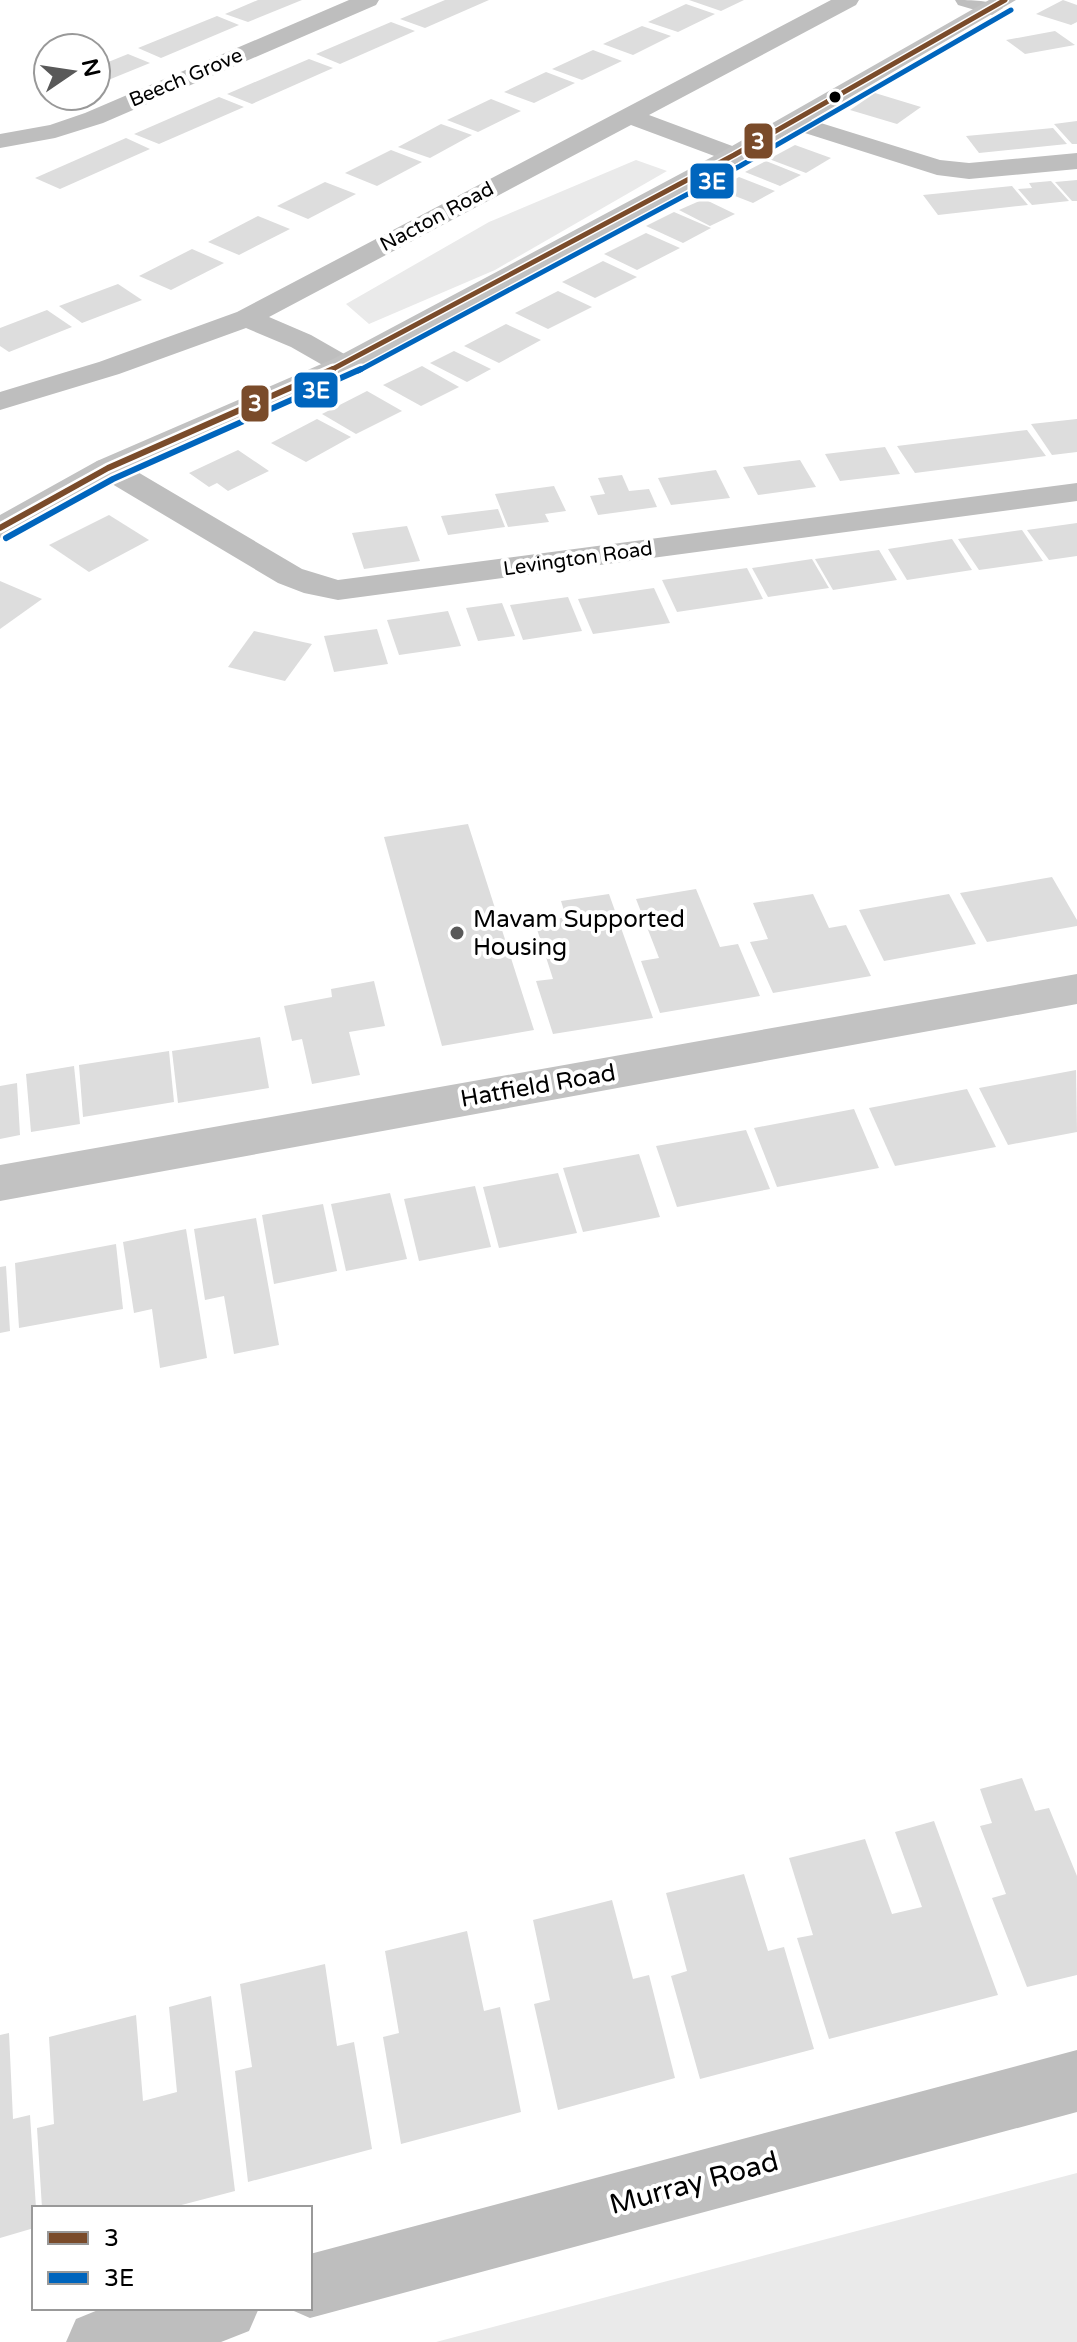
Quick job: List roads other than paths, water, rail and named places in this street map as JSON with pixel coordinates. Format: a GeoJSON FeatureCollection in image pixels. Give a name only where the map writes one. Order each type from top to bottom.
{"type":"FeatureCollection","features":[{"type":"Feature","properties":{"kind":"street","name":"Beech Grove"},"geometry":{"type":"LineString","coordinates":[[0,141],[55,131],[94,118],[368,0]]}},
{"type":"Feature","properties":{"kind":"street","name":"Nacton Road"},"geometry":{"type":"LineString","coordinates":[[0,401],[109,368],[247,318],[848,0]]}},
{"type":"Feature","properties":{"kind":"street"},"geometry":{"type":"LineString","coordinates":[[966,0],[998,4]]}},
{"type":"Feature","properties":{"kind":"street"},"geometry":{"type":"LineString","coordinates":[[0,528],[108,468],[343,365],[795,122],[998,4]]}},
{"type":"Feature","properties":{"kind":"street"},"geometry":{"type":"LineString","coordinates":[[628,115],[734,155]]}},
{"type":"Feature","properties":{"kind":"street"},"geometry":{"type":"LineString","coordinates":[[795,122],[937,167],[969,171],[1077,161]]}},
{"type":"Feature","properties":{"kind":"street"},"geometry":{"type":"LineString","coordinates":[[247,318],[301,341],[343,365]]}},
{"type":"Feature","properties":{"kind":"street","name":"Levington Road"},"geometry":{"type":"LineString","coordinates":[[108,468],[290,576],[338,590],[1077,492]]}},
{"type":"Feature","properties":{"kind":"street"},"geometry":{"type":"LineString","coordinates":[[0,494],[60,493]]}},
{"type":"Feature","properties":{"kind":"street","name":"Hatfield Road"},"geometry":{"type":"LineString","coordinates":[[0,1183],[1077,989]]}},
{"type":"Feature","properties":{"kind":"street","name":"Murray Road"},"geometry":{"type":"LineString","coordinates":[[312,2285],[1077,2081]]}},
{"type":"Feature","properties":{"kind":"street"},"geometry":{"type":"LineString","coordinates":[[99,2342],[219,2310]]}},
{"type":"Feature","properties":{"kind":"place","name":"Mavam Supported Housing"},"geometry":{"type":"Point","coordinates":[457,933]}}]}
